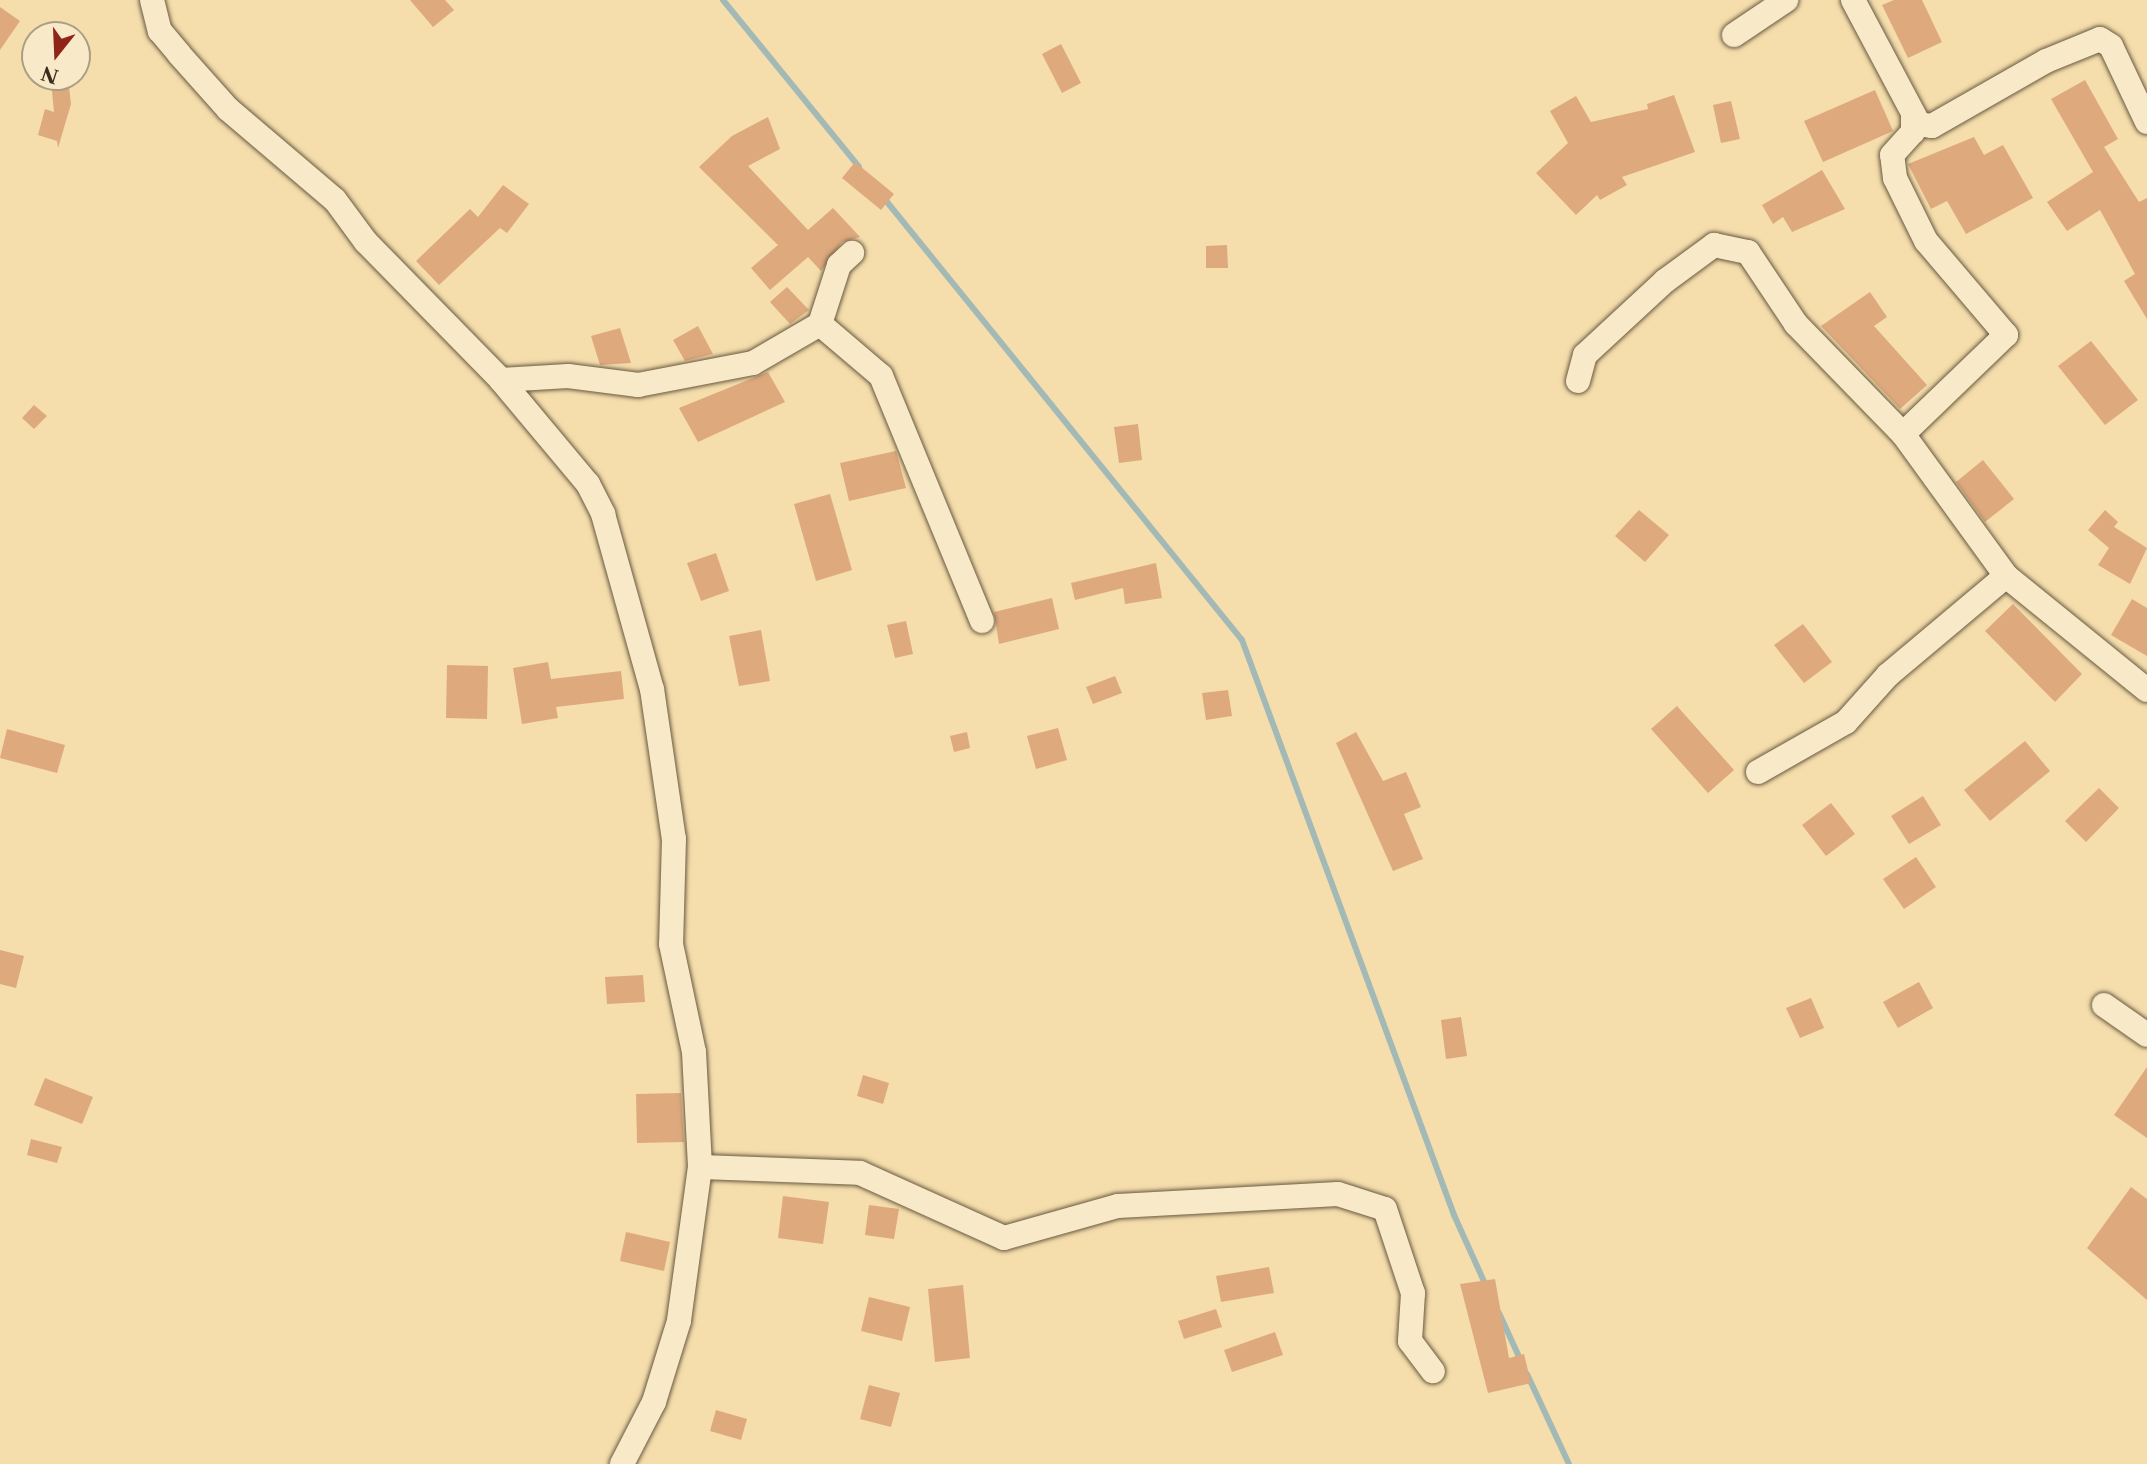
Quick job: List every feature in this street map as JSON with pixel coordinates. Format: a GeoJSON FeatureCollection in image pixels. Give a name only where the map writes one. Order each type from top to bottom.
{"type":"FeatureCollection","features":[{"type":"Feature","properties":{"kind":"street"},"geometry":{"type":"LineString","coordinates":[[152,0],[160,30],[228,109],[335,200],[366,243],[501,380],[588,484],[652,689],[674,839],[671,944],[694,1052],[701,1167],[679,1321],[654,1402],[622,1464]]}},
{"type":"Feature","properties":{"kind":"street"},"geometry":{"type":"LineString","coordinates":[[1734,36],[1786,0]]}},
{"type":"Feature","properties":{"kind":"street"},"geometry":{"type":"LineString","coordinates":[[1853,0],[1913,117],[1913,132],[1892,155],[1895,178],[1926,241],[2006,335],[1903,435]]}},
{"type":"Feature","properties":{"kind":"street"},"geometry":{"type":"LineString","coordinates":[[1913,117],[1932,126],[2046,61],[2100,40],[2111,46],[2147,122]]}},
{"type":"Feature","properties":{"kind":"street"},"geometry":{"type":"LineString","coordinates":[[1578,381],[1585,355],[1629,311],[1714,245],[1748,252],[1796,324],[1903,435],[2006,576],[2147,690]]}},
{"type":"Feature","properties":{"kind":"street"},"geometry":{"type":"LineString","coordinates":[[501,380],[568,376],[638,385],[753,363],[820,324],[839,265],[852,253]]}},
{"type":"Feature","properties":{"kind":"street"},"geometry":{"type":"LineString","coordinates":[[820,324],[881,376],[982,621]]}},
{"type":"Feature","properties":{"kind":"street"},"geometry":{"type":"LineString","coordinates":[[1758,772],[1846,722],[1888,676],[2006,576]]}},
{"type":"Feature","properties":{"kind":"street"},"geometry":{"type":"LineString","coordinates":[[2104,1005],[2147,1035]]}},
{"type":"Feature","properties":{"kind":"street"},"geometry":{"type":"LineString","coordinates":[[701,1167],[860,1173],[1004,1238],[1118,1206],[1338,1194],[1385,1209],[1413,1293],[1410,1341],[1433,1371]]}},
{"type":"Feature","properties":{"kind":"building"},"geometry":{"type":"Polygon","coordinates":[[[410,0],[445,0],[454,10],[433,27],[410,0]]]}},
{"type":"Feature","properties":{"kind":"building"},"geometry":{"type":"Polygon","coordinates":[[[1894,0],[1922,0],[1942,42],[1908,58],[1882,5],[1894,0]]]}},
{"type":"Feature","properties":{"kind":"building"},"geometry":{"type":"Polygon","coordinates":[[[0,7],[20,21],[0,50],[0,7]]]}},
{"type":"Feature","properties":{"kind":"building"},"geometry":{"type":"Polygon","coordinates":[[[1061,44],[1081,83],[1062,93],[1042,54],[1061,44]]]}},
{"type":"Feature","properties":{"kind":"building"},"geometry":{"type":"Polygon","coordinates":[[[2085,80],[2118,139],[2104,147],[2139,202],[2147,198],[2147,319],[2124,281],[2135,274],[2100,210],[2067,231],[2047,202],[2093,172],[2051,99],[2085,80]]]}},
{"type":"Feature","properties":{"kind":"building"},"geometry":{"type":"Polygon","coordinates":[[[1875,90],[1893,131],[1823,162],[1804,121],[1875,90]]]}},
{"type":"Feature","properties":{"kind":"building"},"geometry":{"type":"Polygon","coordinates":[[[52,91],[70,91],[71,104],[58,148],[57,141],[38,135],[45,109],[54,112],[52,91]]]}},
{"type":"Feature","properties":{"kind":"building"},"geometry":{"type":"Polygon","coordinates":[[[1674,95],[1695,152],[1622,177],[1627,185],[1600,200],[1597,195],[1576,215],[1536,173],[1568,143],[1550,111],[1576,96],[1591,122],[1648,109],[1647,104],[1674,95]]]}},
{"type":"Feature","properties":{"kind":"building"},"geometry":{"type":"Polygon","coordinates":[[[1731,101],[1740,139],[1721,143],[1713,105],[1731,101]]]}},
{"type":"Feature","properties":{"kind":"building"},"geometry":{"type":"Polygon","coordinates":[[[768,117],[780,149],[748,166],[808,230],[833,208],[860,237],[842,242],[821,271],[808,257],[770,290],[751,268],[778,245],[699,167],[732,136],[768,117]]]}},
{"type":"Feature","properties":{"kind":"building"},"geometry":{"type":"Polygon","coordinates":[[[1974,137],[1984,155],[2003,145],[2033,198],[1966,234],[1947,201],[1931,209],[1908,164],[1974,137]]]}},
{"type":"Feature","properties":{"kind":"building"},"geometry":{"type":"Polygon","coordinates":[[[855,162],[894,194],[881,210],[842,178],[855,162]]]}},
{"type":"Feature","properties":{"kind":"building"},"geometry":{"type":"Polygon","coordinates":[[[1822,170],[1845,209],[1792,232],[1783,217],[1773,224],[1762,205],[1822,170]]]}},
{"type":"Feature","properties":{"kind":"building"},"geometry":{"type":"Polygon","coordinates":[[[503,185],[529,204],[507,233],[500,228],[439,285],[416,261],[470,209],[478,217],[503,185]]]}},
{"type":"Feature","properties":{"kind":"building"},"geometry":{"type":"Polygon","coordinates":[[[1227,245],[1228,268],[1206,268],[1206,246],[1227,245]]]}},
{"type":"Feature","properties":{"kind":"building"},"geometry":{"type":"Polygon","coordinates":[[[787,287],[809,310],[790,324],[770,302],[787,287]]]}},
{"type":"Feature","properties":{"kind":"building"},"geometry":{"type":"Polygon","coordinates":[[[1870,292],[1887,317],[1874,326],[1927,385],[1900,409],[1821,326],[1870,292]]]}},
{"type":"Feature","properties":{"kind":"building"},"geometry":{"type":"Polygon","coordinates":[[[698,326],[713,354],[685,361],[673,340],[698,326]]]}},
{"type":"Feature","properties":{"kind":"building"},"geometry":{"type":"Polygon","coordinates":[[[620,328],[631,363],[600,365],[591,336],[620,328]]]}},
{"type":"Feature","properties":{"kind":"building"},"geometry":{"type":"Polygon","coordinates":[[[2091,341],[2138,400],[2105,425],[2058,366],[2091,341]]]}},
{"type":"Feature","properties":{"kind":"building"},"geometry":{"type":"Polygon","coordinates":[[[768,372],[785,402],[698,442],[679,408],[768,372]]]}},
{"type":"Feature","properties":{"kind":"building"},"geometry":{"type":"Polygon","coordinates":[[[34,405],[47,416],[34,429],[22,418],[34,405]]]}},
{"type":"Feature","properties":{"kind":"building"},"geometry":{"type":"Polygon","coordinates":[[[1138,424],[1142,460],[1119,463],[1114,427],[1138,424]]]}},
{"type":"Feature","properties":{"kind":"building"},"geometry":{"type":"Polygon","coordinates":[[[896,451],[906,488],[849,501],[840,463],[896,451]]]}},
{"type":"Feature","properties":{"kind":"building"},"geometry":{"type":"Polygon","coordinates":[[[1983,460],[2014,499],[1985,522],[1956,482],[1983,460]]]}},
{"type":"Feature","properties":{"kind":"building"},"geometry":{"type":"Polygon","coordinates":[[[830,494],[852,570],[816,581],[794,504],[830,494]]]}},
{"type":"Feature","properties":{"kind":"building"},"geometry":{"type":"Polygon","coordinates":[[[1639,510],[1669,535],[1645,562],[1615,536],[1639,510]]]}},
{"type":"Feature","properties":{"kind":"building"},"geometry":{"type":"Polygon","coordinates":[[[2105,510],[2118,522],[2114,527],[2147,548],[2130,584],[2098,565],[2109,548],[2088,530],[2105,510]]]}},
{"type":"Feature","properties":{"kind":"building"},"geometry":{"type":"Polygon","coordinates":[[[716,553],[729,591],[701,601],[687,563],[716,553]]]}},
{"type":"Feature","properties":{"kind":"building"},"geometry":{"type":"Polygon","coordinates":[[[1156,563],[1162,598],[1125,604],[1123,588],[1075,600],[1071,583],[1156,563]]]}},
{"type":"Feature","properties":{"kind":"building"},"geometry":{"type":"Polygon","coordinates":[[[1052,598],[1059,629],[999,644],[994,612],[1052,598]]]}},
{"type":"Feature","properties":{"kind":"building"},"geometry":{"type":"Polygon","coordinates":[[[2132,599],[2147,608],[2147,656],[2111,635],[2132,599]]]}},
{"type":"Feature","properties":{"kind":"building"},"geometry":{"type":"Polygon","coordinates":[[[2013,604],[2082,674],[2055,702],[1985,631],[2013,604]]]}},
{"type":"Feature","properties":{"kind":"building"},"geometry":{"type":"Polygon","coordinates":[[[906,621],[913,654],[895,658],[887,625],[906,621]]]}},
{"type":"Feature","properties":{"kind":"building"},"geometry":{"type":"Polygon","coordinates":[[[1803,624],[1832,662],[1804,683],[1774,645],[1803,624]]]}},
{"type":"Feature","properties":{"kind":"building"},"geometry":{"type":"Polygon","coordinates":[[[761,630],[770,681],[739,686],[729,636],[761,630]]]}},
{"type":"Feature","properties":{"kind":"building"},"geometry":{"type":"Polygon","coordinates":[[[548,662],[551,679],[621,671],[624,699],[556,707],[558,718],[522,724],[513,668],[548,662]]]}},
{"type":"Feature","properties":{"kind":"building"},"geometry":{"type":"Polygon","coordinates":[[[447,665],[488,666],[487,719],[446,718],[447,665]]]}},
{"type":"Feature","properties":{"kind":"building"},"geometry":{"type":"Polygon","coordinates":[[[1115,676],[1122,693],[1093,704],[1086,687],[1115,676]]]}},
{"type":"Feature","properties":{"kind":"building"},"geometry":{"type":"Polygon","coordinates":[[[1228,690],[1232,716],[1206,720],[1202,693],[1228,690]]]}},
{"type":"Feature","properties":{"kind":"building"},"geometry":{"type":"Polygon","coordinates":[[[1677,706],[1734,770],[1708,793],[1651,729],[1677,706]]]}},
{"type":"Feature","properties":{"kind":"building"},"geometry":{"type":"Polygon","coordinates":[[[1058,728],[1067,760],[1036,769],[1027,736],[1058,728]]]}},
{"type":"Feature","properties":{"kind":"building"},"geometry":{"type":"Polygon","coordinates":[[[7,729],[65,745],[57,773],[0,758],[7,729]]]}},
{"type":"Feature","properties":{"kind":"building"},"geometry":{"type":"Polygon","coordinates":[[[967,732],[970,748],[954,752],[950,736],[967,732]]]}},
{"type":"Feature","properties":{"kind":"building"},"geometry":{"type":"Polygon","coordinates":[[[1356,732],[1383,781],[1406,772],[1421,807],[1404,814],[1423,859],[1393,871],[1336,743],[1356,732]]]}},
{"type":"Feature","properties":{"kind":"building"},"geometry":{"type":"Polygon","coordinates":[[[2025,741],[2050,771],[1990,821],[1964,790],[2025,741]]]}},
{"type":"Feature","properties":{"kind":"building"},"geometry":{"type":"Polygon","coordinates":[[[2099,788],[2119,808],[2086,842],[2065,821],[2099,788]]]}},
{"type":"Feature","properties":{"kind":"building"},"geometry":{"type":"Polygon","coordinates":[[[1923,796],[1941,825],[1909,844],[1891,816],[1923,796]]]}},
{"type":"Feature","properties":{"kind":"building"},"geometry":{"type":"Polygon","coordinates":[[[1831,803],[1855,834],[1826,856],[1802,825],[1831,803]]]}},
{"type":"Feature","properties":{"kind":"building"},"geometry":{"type":"Polygon","coordinates":[[[1916,857],[1936,887],[1904,909],[1883,879],[1916,857]]]}},
{"type":"Feature","properties":{"kind":"building"},"geometry":{"type":"Polygon","coordinates":[[[0,950],[24,956],[16,988],[0,984],[0,950]]]}},
{"type":"Feature","properties":{"kind":"building"},"geometry":{"type":"Polygon","coordinates":[[[643,975],[645,1002],[607,1004],[605,977],[643,975]]]}},
{"type":"Feature","properties":{"kind":"building"},"geometry":{"type":"Polygon","coordinates":[[[1919,982],[1933,1008],[1898,1028],[1883,1002],[1919,982]]]}},
{"type":"Feature","properties":{"kind":"building"},"geometry":{"type":"Polygon","coordinates":[[[1811,998],[1824,1028],[1800,1038],[1786,1008],[1811,998]]]}},
{"type":"Feature","properties":{"kind":"building"},"geometry":{"type":"Polygon","coordinates":[[[1461,1017],[1467,1056],[1446,1059],[1441,1020],[1461,1017]]]}},
{"type":"Feature","properties":{"kind":"building"},"geometry":{"type":"Polygon","coordinates":[[[2147,1067],[2147,1138],[2114,1115],[2147,1067]]]}},
{"type":"Feature","properties":{"kind":"building"},"geometry":{"type":"Polygon","coordinates":[[[863,1075],[889,1083],[883,1104],[857,1096],[863,1075]]]}},
{"type":"Feature","properties":{"kind":"building"},"geometry":{"type":"Polygon","coordinates":[[[45,1078],[93,1097],[82,1124],[34,1105],[45,1078]]]}},
{"type":"Feature","properties":{"kind":"building"},"geometry":{"type":"Polygon","coordinates":[[[681,1093],[684,1142],[637,1143],[636,1094],[681,1093]]]}},
{"type":"Feature","properties":{"kind":"building"},"geometry":{"type":"Polygon","coordinates":[[[31,1139],[62,1147],[57,1163],[27,1155],[31,1139]]]}},
{"type":"Feature","properties":{"kind":"building"},"geometry":{"type":"Polygon","coordinates":[[[2131,1187],[2147,1199],[2147,1300],[2087,1248],[2131,1187]]]}},
{"type":"Feature","properties":{"kind":"building"},"geometry":{"type":"Polygon","coordinates":[[[783,1196],[829,1202],[823,1244],[778,1238],[783,1196]]]}},
{"type":"Feature","properties":{"kind":"building"},"geometry":{"type":"Polygon","coordinates":[[[869,1205],[899,1209],[894,1239],[865,1235],[869,1205]]]}},
{"type":"Feature","properties":{"kind":"building"},"geometry":{"type":"Polygon","coordinates":[[[626,1232],[670,1242],[664,1271],[620,1261],[626,1232]]]}},
{"type":"Feature","properties":{"kind":"building"},"geometry":{"type":"Polygon","coordinates":[[[1269,1267],[1274,1293],[1221,1302],[1216,1276],[1269,1267]]]}},
{"type":"Feature","properties":{"kind":"building"},"geometry":{"type":"Polygon","coordinates":[[[1495,1279],[1509,1358],[1524,1354],[1531,1383],[1488,1393],[1460,1284],[1495,1279]]]}},
{"type":"Feature","properties":{"kind":"building"},"geometry":{"type":"Polygon","coordinates":[[[963,1285],[970,1358],[935,1362],[928,1289],[963,1285]]]}},
{"type":"Feature","properties":{"kind":"building"},"geometry":{"type":"Polygon","coordinates":[[[869,1297],[910,1307],[902,1341],[861,1331],[869,1297]]]}},
{"type":"Feature","properties":{"kind":"building"},"geometry":{"type":"Polygon","coordinates":[[[1216,1309],[1222,1327],[1184,1339],[1178,1321],[1216,1309]]]}},
{"type":"Feature","properties":{"kind":"building"},"geometry":{"type":"Polygon","coordinates":[[[1275,1332],[1283,1355],[1232,1372],[1224,1350],[1275,1332]]]}},
{"type":"Feature","properties":{"kind":"building"},"geometry":{"type":"Polygon","coordinates":[[[869,1385],[900,1393],[891,1427],[860,1419],[869,1385]]]}},
{"type":"Feature","properties":{"kind":"building"},"geometry":{"type":"Polygon","coordinates":[[[716,1410],[747,1419],[741,1440],[710,1431],[716,1410]]]}},
{"type":"Feature","properties":{"kind":"waterway"},"geometry":{"type":"LineString","coordinates":[[723,0],[859,167]]}},
{"type":"Feature","properties":{"kind":"waterway"},"geometry":{"type":"LineString","coordinates":[[883,197],[1242,640],[1454,1215],[1487,1288]]}},
{"type":"Feature","properties":{"kind":"waterway"},"geometry":{"type":"LineString","coordinates":[[1499,1313],[1521,1361]]}},
{"type":"Feature","properties":{"kind":"waterway"},"geometry":{"type":"LineString","coordinates":[[1527,1374],[1569,1464]]}}]}
